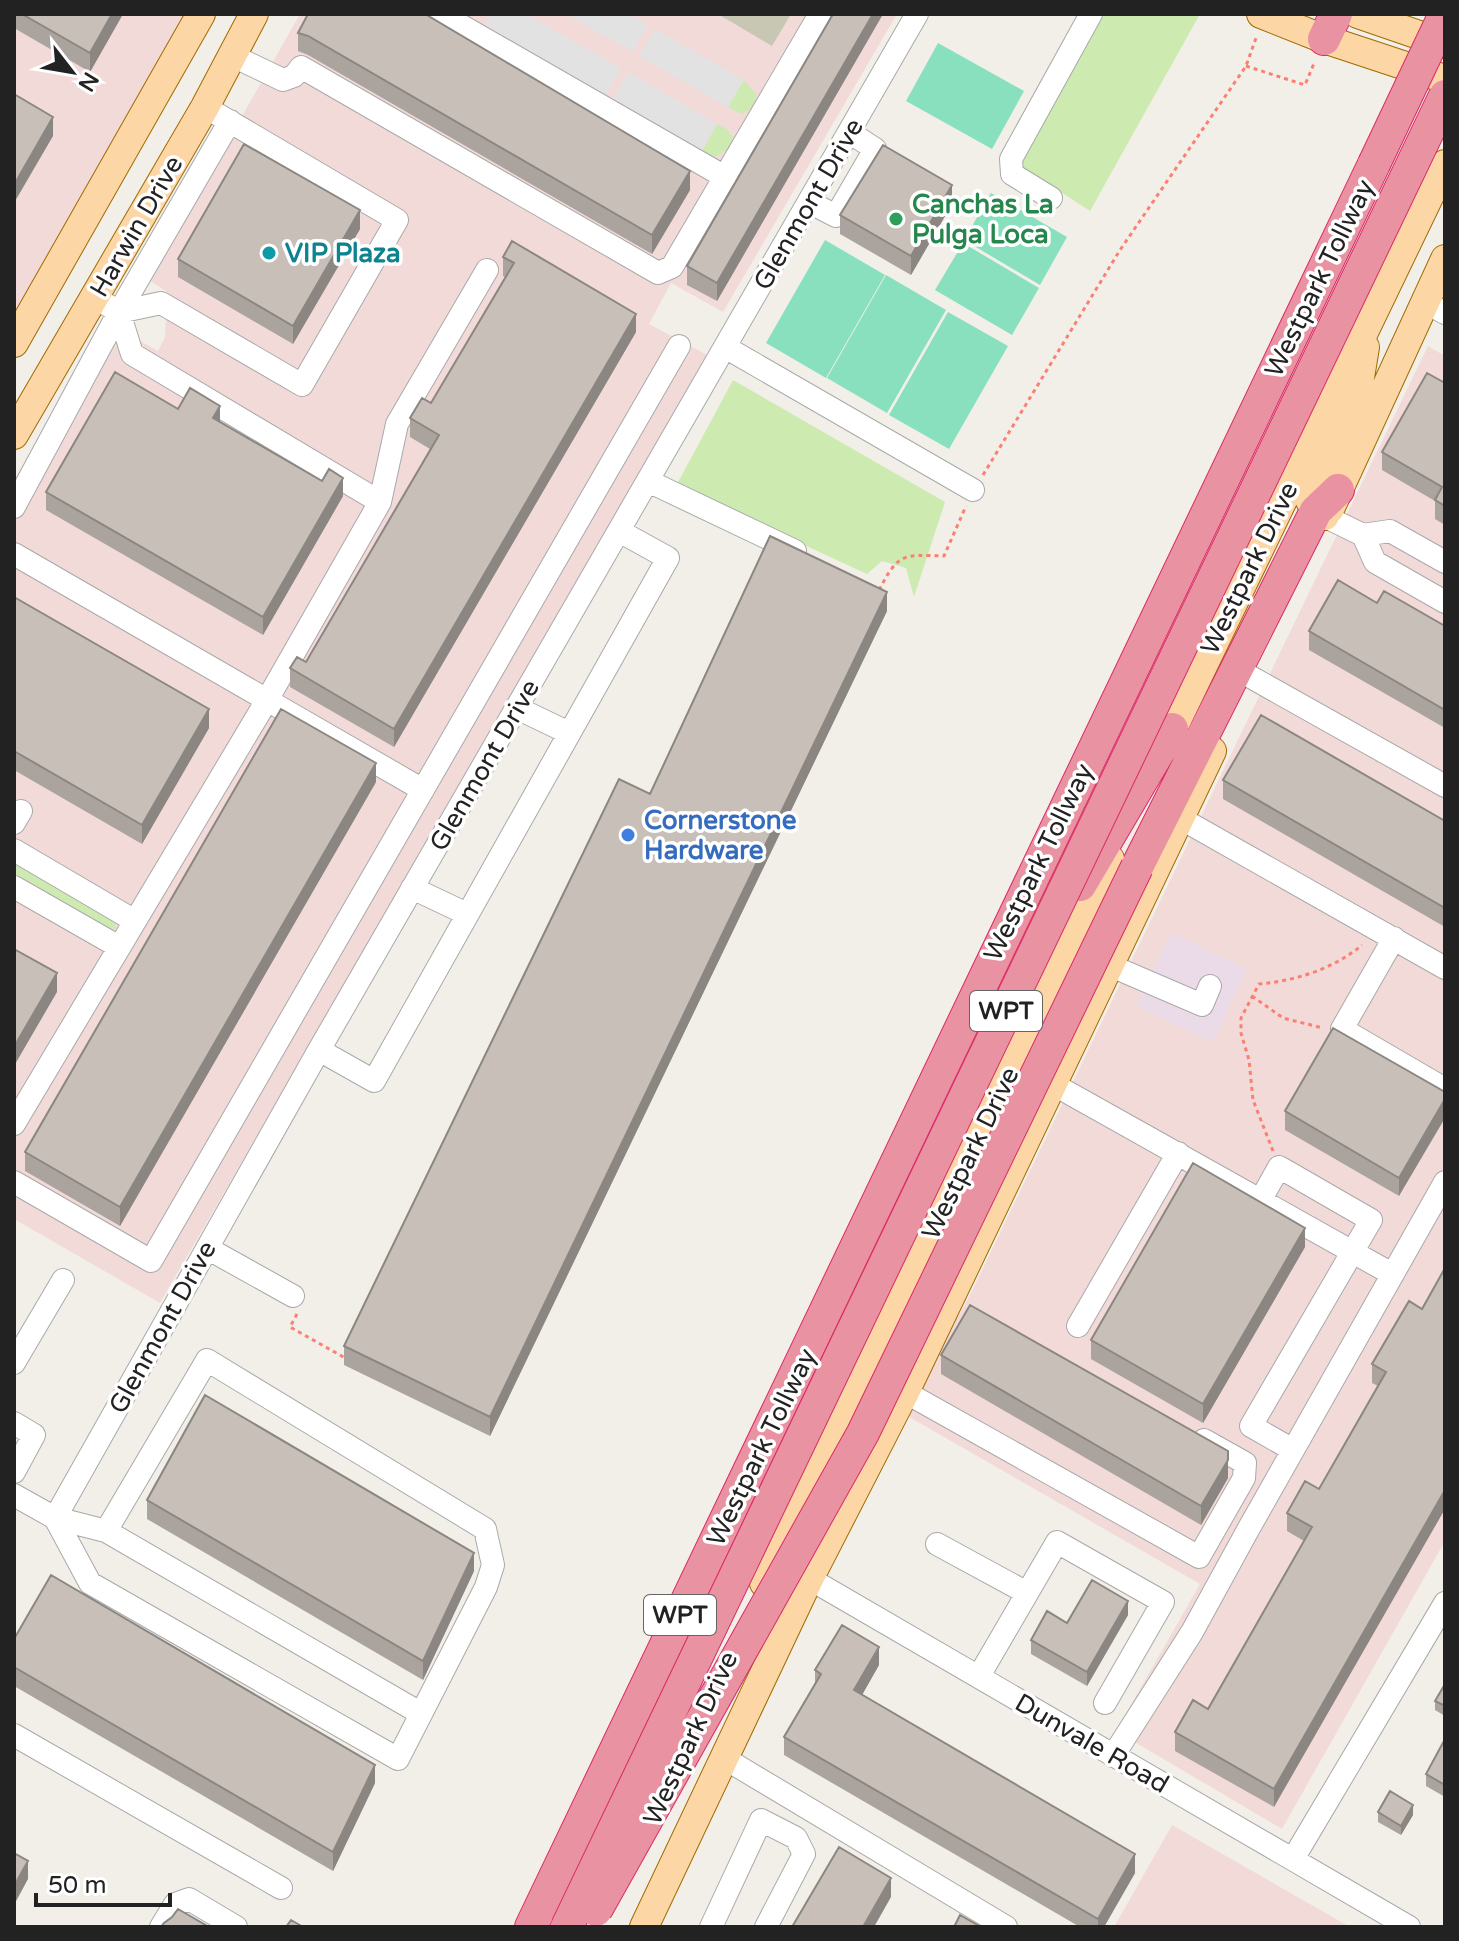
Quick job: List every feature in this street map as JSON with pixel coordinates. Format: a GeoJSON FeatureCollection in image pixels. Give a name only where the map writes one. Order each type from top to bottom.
{"type":"FeatureCollection","features":[{"type":"Feature","properties":{"kind":"highway","name":"Westpark Tollway"},"geometry":{"type":"LineString","coordinates":[[531,1927],[1445,14]]}},
{"type":"Feature","properties":{"kind":"highway","name":"Westpark Tollway"},"geometry":{"type":"LineString","coordinates":[[567,1927],[1445,96]]}},
{"type":"Feature","properties":{"kind":"highway"},"geometry":{"type":"LineString","coordinates":[[586,1927],[863,1433],[1137,867],[1327,506]]}},
{"type":"Feature","properties":{"kind":"highway"},"geometry":{"type":"LineString","coordinates":[[830,1304],[1172,729]]}},
{"type":"Feature","properties":{"kind":"main road","name":"Harwin Drive"},"geometry":{"type":"LineString","coordinates":[[14,435],[205,107],[254,14]]}},
{"type":"Feature","properties":{"kind":"main road"},"geometry":{"type":"LineString","coordinates":[[1358,14],[1445,44]]}},
{"type":"Feature","properties":{"kind":"main road"},"geometry":{"type":"LineString","coordinates":[[1263,15],[1330,26],[1445,79]]}},
{"type":"Feature","properties":{"kind":"main road","name":"Harwin Drive"},"geometry":{"type":"LineString","coordinates":[[14,343],[196,22]]}},
{"type":"Feature","properties":{"kind":"main road"},"geometry":{"type":"LineString","coordinates":[[196,22],[231,55]]}},
{"type":"Feature","properties":{"kind":"main road","name":"Westpark Drive"},"geometry":{"type":"LineString","coordinates":[[601,1927],[1445,164]]}},
{"type":"Feature","properties":{"kind":"main road","name":"Westpark Drive"},"geometry":{"type":"LineString","coordinates":[[644,1927],[809,1579],[905,1392],[1249,676],[1327,506],[1435,308],[1445,259]]}},
{"type":"Feature","properties":{"kind":"main road"},"geometry":{"type":"LineString","coordinates":[[1327,506],[1310,501],[1356,402],[1369,319]]}},
{"type":"Feature","properties":{"kind":"street"},"geometry":{"type":"LineString","coordinates":[[441,14],[725,177]]}},
{"type":"Feature","properties":{"kind":"street"},"geometry":{"type":"LineString","coordinates":[[231,55],[283,80],[294,76],[301,67],[658,273],[672,267],[820,14]]}},
{"type":"Feature","properties":{"kind":"street","name":"Glenmont Drive"},"geometry":{"type":"LineString","coordinates":[[55,1518],[319,1050],[917,14]]}},
{"type":"Feature","properties":{"kind":"street"},"geometry":{"type":"LineString","coordinates":[[1051,198],[1012,174],[1011,159],[1091,14]]}},
{"type":"Feature","properties":{"kind":"street"},"geometry":{"type":"LineString","coordinates":[[119,312],[161,303],[302,385],[397,220],[205,107]]}},
{"type":"Feature","properties":{"kind":"street"},"geometry":{"type":"LineString","coordinates":[[14,507],[119,312],[230,121]]}},
{"type":"Feature","properties":{"kind":"street"},"geometry":{"type":"LineString","coordinates":[[809,202],[836,216],[875,149],[849,132]]}},
{"type":"Feature","properties":{"kind":"street"},"geometry":{"type":"LineString","coordinates":[[14,1124],[267,700],[380,502],[397,424],[487,270]]}},
{"type":"Feature","properties":{"kind":"street"},"geometry":{"type":"LineString","coordinates":[[94,297],[119,312],[132,354],[380,502]]}},
{"type":"Feature","properties":{"kind":"street"},"geometry":{"type":"LineString","coordinates":[[14,1182],[151,1261],[679,346]]}},
{"type":"Feature","properties":{"kind":"street"},"geometry":{"type":"LineString","coordinates":[[725,347],[973,490]]}},
{"type":"Feature","properties":{"kind":"street"},"geometry":{"type":"LineString","coordinates":[[648,481],[821,563]]}},
{"type":"Feature","properties":{"kind":"street"},"geometry":{"type":"LineString","coordinates":[[1327,506],[1363,535],[1375,562],[1445,602]]}},
{"type":"Feature","properties":{"kind":"street"},"geometry":{"type":"LineString","coordinates":[[319,1050],[374,1081],[668,558],[619,531]]}},
{"type":"Feature","properties":{"kind":"street"},"geometry":{"type":"LineString","coordinates":[[1363,535],[1390,531],[1445,562]]}},
{"type":"Feature","properties":{"kind":"street"},"geometry":{"type":"LineString","coordinates":[[14,554],[423,790]]}},
{"type":"Feature","properties":{"kind":"street"},"geometry":{"type":"LineString","coordinates":[[1249,676],[1445,786]]}},
{"type":"Feature","properties":{"kind":"street"},"geometry":{"type":"LineString","coordinates":[[517,708],[569,733]]}},
{"type":"Feature","properties":{"kind":"street"},"geometry":{"type":"LineString","coordinates":[[1180,818],[1445,968]]}},
{"type":"Feature","properties":{"kind":"street"},"geometry":{"type":"LineString","coordinates":[[14,850],[135,921]]}},
{"type":"Feature","properties":{"kind":"street"},"geometry":{"type":"LineString","coordinates":[[14,887],[119,947]]}},
{"type":"Feature","properties":{"kind":"street"},"geometry":{"type":"LineString","coordinates":[[412,888],[467,914]]}},
{"type":"Feature","properties":{"kind":"street"},"geometry":{"type":"LineString","coordinates":[[1387,934],[1342,1029],[1445,1089]]}},
{"type":"Feature","properties":{"kind":"street"},"geometry":{"type":"LineString","coordinates":[[1109,965],[1202,1005],[1210,986]]}},
{"type":"Feature","properties":{"kind":"street"},"geometry":{"type":"LineString","coordinates":[[1051,1083],[1392,1274]]}},
{"type":"Feature","properties":{"kind":"street"},"geometry":{"type":"LineString","coordinates":[[1078,1326],[1178,1153]]}},
{"type":"Feature","properties":{"kind":"street"},"geometry":{"type":"LineString","coordinates":[[1260,1201],[1279,1167],[1371,1220],[1251,1426],[1293,1450]]}},
{"type":"Feature","properties":{"kind":"street"},"geometry":{"type":"LineString","coordinates":[[1113,1756],[1223,1578],[1445,1182]]}},
{"type":"Feature","properties":{"kind":"street"},"geometry":{"type":"LineString","coordinates":[[207,1248],[293,1296]]}},
{"type":"Feature","properties":{"kind":"street"},"geometry":{"type":"LineString","coordinates":[[14,1363],[63,1280]]}},
{"type":"Feature","properties":{"kind":"street"},"geometry":{"type":"LineString","coordinates":[[948,1300],[975,1311]]}},
{"type":"Feature","properties":{"kind":"street"},"geometry":{"type":"LineString","coordinates":[[55,1518],[90,1583],[398,1759],[486,1587],[493,1565],[485,1529],[207,1360],[106,1531]]}},
{"type":"Feature","properties":{"kind":"street"},"geometry":{"type":"LineString","coordinates":[[905,1392],[1199,1557],[1244,1478],[1245,1463],[1191,1432]]}},
{"type":"Feature","properties":{"kind":"street"},"geometry":{"type":"LineString","coordinates":[[14,1423],[34,1435],[14,1472]]}},
{"type":"Feature","properties":{"kind":"street"},"geometry":{"type":"LineString","coordinates":[[14,1495],[55,1518],[106,1531],[420,1713]]}},
{"type":"Feature","properties":{"kind":"street"},"geometry":{"type":"LineString","coordinates":[[979,1676],[1057,1542],[1163,1602],[1105,1703]]}},
{"type":"Feature","properties":{"kind":"street"},"geometry":{"type":"LineString","coordinates":[[937,1544],[1027,1593]]}},
{"type":"Feature","properties":{"kind":"street","name":"Dunvale Road"},"geometry":{"type":"LineString","coordinates":[[775,1559],[1409,1927]]}},
{"type":"Feature","properties":{"kind":"street"},"geometry":{"type":"LineString","coordinates":[[1293,1859],[1445,1603]]}},
{"type":"Feature","properties":{"kind":"street"},"geometry":{"type":"LineString","coordinates":[[14,1735],[281,1888]]}},
{"type":"Feature","properties":{"kind":"street"},"geometry":{"type":"LineString","coordinates":[[724,1758],[1006,1927]]}},
{"type":"Feature","properties":{"kind":"street"},"geometry":{"type":"LineString","coordinates":[[711,1927],[761,1820],[796,1838],[804,1854],[766,1927]]}},
{"type":"Feature","properties":{"kind":"street"},"geometry":{"type":"LineString","coordinates":[[161,1927],[175,1904],[189,1899],[236,1927]]}},
{"type":"Feature","properties":{"kind":"path"},"geometry":{"type":"LineString","coordinates":[[879,591],[893,564],[912,555],[944,556],[973,490],[1120,250],[1246,66],[1263,15]]}},
{"type":"Feature","properties":{"kind":"path"},"geometry":{"type":"LineString","coordinates":[[1246,66],[1305,85],[1330,26]]}},
{"type":"Feature","properties":{"kind":"path"},"geometry":{"type":"LineString","coordinates":[[1279,1167],[1253,1100],[1241,1018],[1259,984],[1281,982],[1321,969],[1387,934]]}},
{"type":"Feature","properties":{"kind":"path"},"geometry":{"type":"LineString","coordinates":[[1252,996],[1292,1021],[1327,1030],[1342,1029]]}},
{"type":"Feature","properties":{"kind":"path"},"geometry":{"type":"LineString","coordinates":[[293,1296],[304,1302],[290,1327],[347,1359]]}},
{"type":"Feature","properties":{"kind":"shaded area"},"geometry":{"type":"Polygon","coordinates":[[[14,14],[185,14],[14,323],[14,14]]]}},
{"type":"Feature","properties":{"kind":"shaded area"},"geometry":{"type":"Polygon","coordinates":[[[300,14],[897,14],[723,312],[671,283],[649,324],[709,356],[160,1303],[14,1219],[14,480],[107,322],[158,351],[165,337],[167,292],[149,280],[300,14]]]}},
{"type":"Feature","properties":{"kind":"shaded area"},"geometry":{"type":"Polygon","coordinates":[[[491,14],[525,14],[621,68],[606,95],[485,25],[491,14]]]}},
{"type":"Feature","properties":{"kind":"shaded area"},"geometry":{"type":"Polygon","coordinates":[[[567,14],[629,14],[648,25],[632,52],[567,14]]]}},
{"type":"Feature","properties":{"kind":"shaded area"},"geometry":{"type":"Polygon","coordinates":[[[718,14],[791,14],[772,46],[718,14]]]}},
{"type":"Feature","properties":{"kind":"shaded area"},"geometry":{"type":"Polygon","coordinates":[[[655,29],[744,80],[728,107],[639,56],[655,29]]]}},
{"type":"Feature","properties":{"kind":"shaded area"},"geometry":{"type":"Polygon","coordinates":[[[628,72],[717,124],[702,151],[613,99],[628,72]]]}},
{"type":"Feature","properties":{"kind":"shaded area"},"geometry":{"type":"Polygon","coordinates":[[[1428,346],[1445,356],[1445,1541],[1282,1829],[1116,1731],[1200,1584],[904,1414],[970,1295],[1428,346]]]}},
{"type":"Feature","properties":{"kind":"shaded area"},"geometry":{"type":"Polygon","coordinates":[[[1171,933],[1247,969],[1213,1042],[1136,1006],[1171,933]]]}},
{"type":"Feature","properties":{"kind":"shaded area"},"geometry":{"type":"Polygon","coordinates":[[[1172,1825],[1350,1927],[1114,1927],[1172,1825]]]}},
{"type":"Feature","properties":{"kind":"green space"},"geometry":{"type":"Polygon","coordinates":[[[1104,14],[1200,14],[1090,211],[1019,165],[1104,14]]]}},
{"type":"Feature","properties":{"kind":"green space"},"geometry":{"type":"Polygon","coordinates":[[[938,43],[1024,91],[992,149],[906,101],[938,43]]]}},
{"type":"Feature","properties":{"kind":"green space"},"geometry":{"type":"Polygon","coordinates":[[[744,80],[756,94],[752,107],[741,114],[728,107],[744,80]]]}},
{"type":"Feature","properties":{"kind":"green space"},"geometry":{"type":"Polygon","coordinates":[[[717,124],[727,129],[733,137],[730,148],[715,157],[702,151],[717,124]]]}},
{"type":"Feature","properties":{"kind":"green space"},"geometry":{"type":"Polygon","coordinates":[[[991,193],[1067,237],[1040,285],[964,240],[991,193]]]}},
{"type":"Feature","properties":{"kind":"green space"},"geometry":{"type":"Polygon","coordinates":[[[825,240],[885,275],[826,378],[766,343],[825,240]]]}},
{"type":"Feature","properties":{"kind":"green space"},"geometry":{"type":"Polygon","coordinates":[[[963,243],[1039,288],[1012,335],[935,290],[963,243]]]}},
{"type":"Feature","properties":{"kind":"green space"},"geometry":{"type":"Polygon","coordinates":[[[886,275],[946,310],[887,413],[827,378],[886,275]]]}},
{"type":"Feature","properties":{"kind":"green space"},"geometry":{"type":"Polygon","coordinates":[[[948,312],[1008,346],[949,449],[889,415],[948,312]]]}},
{"type":"Feature","properties":{"kind":"green space"},"geometry":{"type":"Polygon","coordinates":[[[733,380],[945,502],[914,597],[906,568],[882,561],[867,574],[676,486],[733,380]]]}},
{"type":"Feature","properties":{"kind":"green space"},"geometry":{"type":"Polygon","coordinates":[[[14,864],[115,922],[116,928],[111,929],[14,873],[14,864]]]}},
{"type":"Feature","properties":{"kind":"building"},"geometry":{"type":"Polygon","coordinates":[[[22,14],[112,14],[90,53],[22,14]]]}},
{"type":"Feature","properties":{"kind":"building"},"geometry":{"type":"Polygon","coordinates":[[[308,14],[425,14],[690,171],[652,235],[298,33],[308,14]]]}},
{"type":"Feature","properties":{"kind":"building"},"geometry":{"type":"Polygon","coordinates":[[[833,14],[873,14],[717,283],[687,266],[833,14]]]}},
{"type":"Feature","properties":{"kind":"building"},"geometry":{"type":"Polygon","coordinates":[[[14,94],[53,117],[14,185],[14,94]]]}},
{"type":"Feature","properties":{"kind":"building","name":"VIP Plaza"},"geometry":{"type":"Polygon","coordinates":[[[244,144],[360,210],[293,326],[178,259],[244,144]]]}},
{"type":"Feature","properties":{"kind":"building","name":"Canchas La Pulga Loca"},"geometry":{"type":"Polygon","coordinates":[[[883,145],[952,185],[911,256],[840,215],[883,145]]]}},
{"type":"Feature","properties":{"kind":"building"},"geometry":{"type":"Polygon","coordinates":[[[512,241],[636,314],[394,729],[290,668],[297,657],[306,662],[439,435],[410,418],[422,398],[431,403],[514,263],[503,257],[512,241]]]}},
{"type":"Feature","properties":{"kind":"building"},"geometry":{"type":"Polygon","coordinates":[[[115,372],[178,409],[190,388],[220,406],[213,418],[322,481],[329,469],[343,478],[263,617],[46,492],[115,372]]]}},
{"type":"Feature","properties":{"kind":"building"},"geometry":{"type":"Polygon","coordinates":[[[1427,373],[1445,383],[1445,506],[1435,500],[1442,487],[1382,452],[1427,373]]]}},
{"type":"Feature","properties":{"kind":"building"},"geometry":{"type":"Polygon","coordinates":[[[770,536],[887,592],[490,1417],[344,1346],[619,779],[650,794],[770,536]]]}},
{"type":"Feature","properties":{"kind":"building"},"geometry":{"type":"Polygon","coordinates":[[[1338,580],[1377,603],[1384,591],[1445,626],[1445,710],[1309,631],[1338,580]]]}},
{"type":"Feature","properties":{"kind":"building"},"geometry":{"type":"Polygon","coordinates":[[[14,597],[209,709],[142,825],[14,751],[14,597]]]}},
{"type":"Feature","properties":{"kind":"building"},"geometry":{"type":"Polygon","coordinates":[[[281,709],[376,763],[120,1207],[25,1152],[281,709]]]}},
{"type":"Feature","properties":{"kind":"building"},"geometry":{"type":"Polygon","coordinates":[[[1261,715],[1445,821],[1445,908],[1223,780],[1261,715]]]}},
{"type":"Feature","properties":{"kind":"building"},"geometry":{"type":"Polygon","coordinates":[[[14,949],[57,973],[14,1047],[14,949]]]}},
{"type":"Feature","properties":{"kind":"building"},"geometry":{"type":"Polygon","coordinates":[[[1333,1028],[1445,1092],[1445,1099],[1399,1178],[1285,1111],[1333,1028]]]}},
{"type":"Feature","properties":{"kind":"building"},"geometry":{"type":"Polygon","coordinates":[[[1193,1163],[1305,1228],[1203,1404],[1091,1340],[1193,1163]]]}},
{"type":"Feature","properties":{"kind":"building"},"geometry":{"type":"Polygon","coordinates":[[[1445,1268],[1445,1490],[1274,1789],[1175,1732],[1193,1700],[1208,1709],[1312,1527],[1287,1513],[1305,1481],[1319,1489],[1386,1372],[1372,1364],[1409,1301],[1422,1309],[1445,1268]]]}},
{"type":"Feature","properties":{"kind":"building"},"geometry":{"type":"Polygon","coordinates":[[[970,1305],[1228,1451],[1228,1460],[1201,1506],[941,1355],[970,1305]]]}},
{"type":"Feature","properties":{"kind":"building"},"geometry":{"type":"Polygon","coordinates":[[[205,1395],[474,1553],[423,1661],[147,1500],[205,1395]]]}},
{"type":"Feature","properties":{"kind":"building"},"geometry":{"type":"Polygon","coordinates":[[[51,1575],[375,1765],[333,1852],[14,1667],[14,1639],[51,1575]]]}},
{"type":"Feature","properties":{"kind":"building"},"geometry":{"type":"Polygon","coordinates":[[[1092,1580],[1128,1601],[1087,1672],[1031,1640],[1047,1611],[1067,1623],[1092,1580]]]}},
{"type":"Feature","properties":{"kind":"building"},"geometry":{"type":"Polygon","coordinates":[[[842,1625],[879,1647],[854,1690],[1135,1854],[1098,1919],[784,1737],[821,1674],[815,1670],[842,1625]]]}},
{"type":"Feature","properties":{"kind":"building"},"geometry":{"type":"Polygon","coordinates":[[[1445,1684],[1445,1706],[1435,1701],[1445,1684]]]}},
{"type":"Feature","properties":{"kind":"building"},"geometry":{"type":"Polygon","coordinates":[[[1445,1739],[1445,1785],[1426,1774],[1445,1739]]]}},
{"type":"Feature","properties":{"kind":"building"},"geometry":{"type":"Polygon","coordinates":[[[1390,1791],[1413,1805],[1401,1826],[1378,1812],[1390,1791]]]}},
{"type":"Feature","properties":{"kind":"building"},"geometry":{"type":"Polygon","coordinates":[[[839,1847],[891,1878],[863,1927],[792,1927],[839,1847]]]}},
{"type":"Feature","properties":{"kind":"building"},"geometry":{"type":"Polygon","coordinates":[[[14,1853],[28,1861],[14,1886],[14,1853]]]}},
{"type":"Feature","properties":{"kind":"building"},"geometry":{"type":"Polygon","coordinates":[[[178,1909],[209,1927],[161,1927],[178,1909]]]}},
{"type":"Feature","properties":{"kind":"building"},"geometry":{"type":"Polygon","coordinates":[[[960,1915],[981,1927],[954,1927],[960,1915]]]}},
{"type":"Feature","properties":{"kind":"building"},"geometry":{"type":"Polygon","coordinates":[[[291,1920],[303,1927],[286,1927],[291,1920]]]}},
{"type":"Feature","properties":{"kind":"place","name":"Canchas La Pulga Loca"},"geometry":{"type":"Point","coordinates":[896,219]}},
{"type":"Feature","properties":{"kind":"place","name":"VIP Plaza"},"geometry":{"type":"Point","coordinates":[269,253]}},
{"type":"Feature","properties":{"kind":"place","name":"Cornerstone Hardware"},"geometry":{"type":"Point","coordinates":[628,835]}}]}
